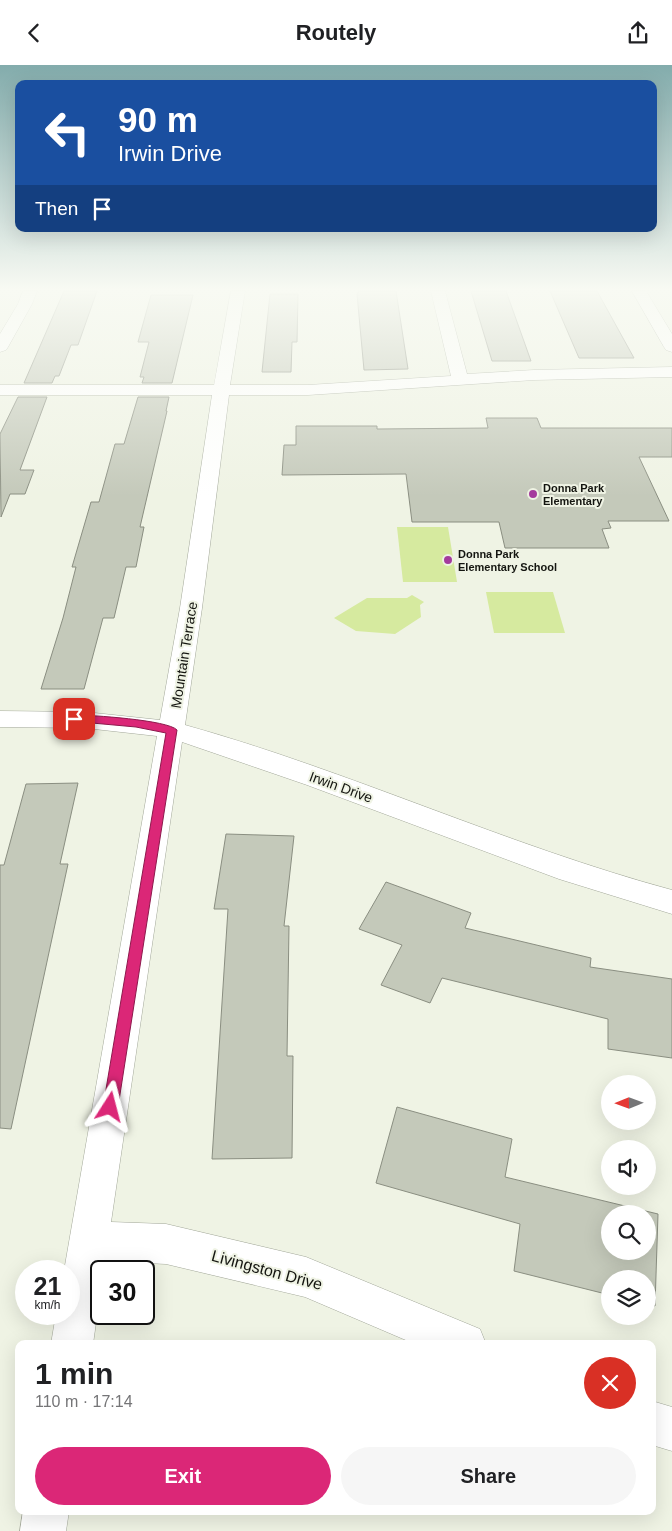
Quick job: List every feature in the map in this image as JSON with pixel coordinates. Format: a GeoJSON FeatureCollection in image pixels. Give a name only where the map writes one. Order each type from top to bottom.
{"type":"FeatureCollection","features":[{"type":"Feature","properties":{"kind":"street","name":"Mountain Terrace"},"geometry":{"type":"LineString","coordinates":[[73,1340],[192,608],[226,359]]}},
{"type":"Feature","properties":{"kind":"street"},"geometry":{"type":"LineString","coordinates":[[455,359],[460,380]]}},
{"type":"Feature","properties":{"kind":"street"},"geometry":{"type":"LineString","coordinates":[[0,390],[308,390],[460,380],[672,372]]}},
{"type":"Feature","properties":{"kind":"street","name":"Irwin Drive"},"geometry":{"type":"LineString","coordinates":[[0,719],[92,719],[171,730],[304,773],[540,861],[634,893],[672,902]]}},
{"type":"Feature","properties":{"kind":"street","name":"Livingston Drive"},"geometry":{"type":"LineString","coordinates":[[89,1241],[166,1244],[306,1277],[456,1340]]}},
{"type":"Feature","properties":{"kind":"street"},"geometry":{"type":"LineString","coordinates":[[656,1424],[672,1429]]}},
{"type":"Feature","properties":{"kind":"street"},"geometry":{"type":"LineString","coordinates":[[43,1531],[45,1515]]}},
{"type":"Feature","properties":{"kind":"green space"},"geometry":{"type":"Polygon","coordinates":[[[397,527],[448,527],[457,582],[403,582],[397,527]]]}},
{"type":"Feature","properties":{"kind":"green space"},"geometry":{"type":"Polygon","coordinates":[[[486,592],[553,592],[565,633],[494,633],[486,592]]]}},
{"type":"Feature","properties":{"kind":"green space"},"geometry":{"type":"Polygon","coordinates":[[[412,595],[424,602],[420,605],[421,617],[395,634],[356,631],[334,618],[367,598],[407,598],[412,595]]]}},
{"type":"Feature","properties":{"kind":"building"},"geometry":{"type":"Polygon","coordinates":[[[34,359],[65,359],[59,376],[55,376],[52,383],[24,383],[34,359]]]}},
{"type":"Feature","properties":{"kind":"building"},"geometry":{"type":"Polygon","coordinates":[[[145,359],[178,359],[172,383],[142,383],[144,377],[140,377],[145,359]]]}},
{"type":"Feature","properties":{"kind":"building"},"geometry":{"type":"Polygon","coordinates":[[[263,359],[291,359],[291,372],[262,372],[263,359]]]}},
{"type":"Feature","properties":{"kind":"building"},"geometry":{"type":"Polygon","coordinates":[[[363,359],[407,359],[408,369],[364,370],[363,359]]]}},
{"type":"Feature","properties":{"kind":"building"},"geometry":{"type":"Polygon","coordinates":[[[492,359],[530,359],[531,361],[492,361],[492,359]]]}},
{"type":"Feature","properties":{"kind":"building"},"geometry":{"type":"Polygon","coordinates":[[[18,397],[47,397],[20,470],[34,470],[25,494],[10,494],[1,517],[0,434],[18,397]]]}},
{"type":"Feature","properties":{"kind":"building"},"geometry":{"type":"Polygon","coordinates":[[[138,397],[169,397],[140,527],[144,527],[136,567],[126,567],[114,618],[103,618],[84,689],[41,689],[63,618],[76,567],[72,567],[91,502],[99,502],[115,444],[124,444],[138,397]]]}},
{"type":"Feature","properties":{"kind":"building","name":"Donna Park Elementary"},"geometry":{"type":"Polygon","coordinates":[[[486,418],[537,418],[541,428],[672,428],[672,457],[639,457],[669,521],[608,521],[611,528],[602,529],[609,548],[505,548],[499,522],[412,522],[406,474],[282,475],[284,445],[296,445],[296,426],[377,426],[377,429],[488,428],[486,418]]]}},
{"type":"Feature","properties":{"kind":"building"},"geometry":{"type":"Polygon","coordinates":[[[78,783],[60,864],[68,864],[11,1129],[0,1128],[0,865],[4,865],[26,784],[78,783]]]}},
{"type":"Feature","properties":{"kind":"building"},"geometry":{"type":"Polygon","coordinates":[[[226,834],[294,836],[284,926],[289,926],[287,1056],[293,1056],[292,1158],[212,1159],[228,909],[214,909],[226,834]]]}},
{"type":"Feature","properties":{"kind":"building"},"geometry":{"type":"Polygon","coordinates":[[[386,882],[471,913],[465,928],[591,958],[590,967],[672,979],[672,1058],[608,1049],[608,1019],[442,978],[430,1003],[381,985],[402,945],[359,929],[386,882]]]}},
{"type":"Feature","properties":{"kind":"building"},"geometry":{"type":"Polygon","coordinates":[[[397,1107],[512,1139],[505,1177],[621,1205],[601,1205],[601,1260],[656,1260],[656,1214],[658,1214],[656,1275],[656,1270],[601,1270],[601,1293],[514,1271],[520,1224],[376,1183],[397,1107]]]}},
{"type":"Feature","properties":{"kind":"place","name":"Donna Park Elementary"},"geometry":{"type":"Point","coordinates":[533,494]}},
{"type":"Feature","properties":{"kind":"place","name":"Donna Park Elementary School"},"geometry":{"type":"Point","coordinates":[448,560]}},
{"type":"Feature","properties":{"kind":"route"},"geometry":{"type":"LineString","coordinates":[[74,719],[92,719],[171,730],[110,1107]]}}]}
